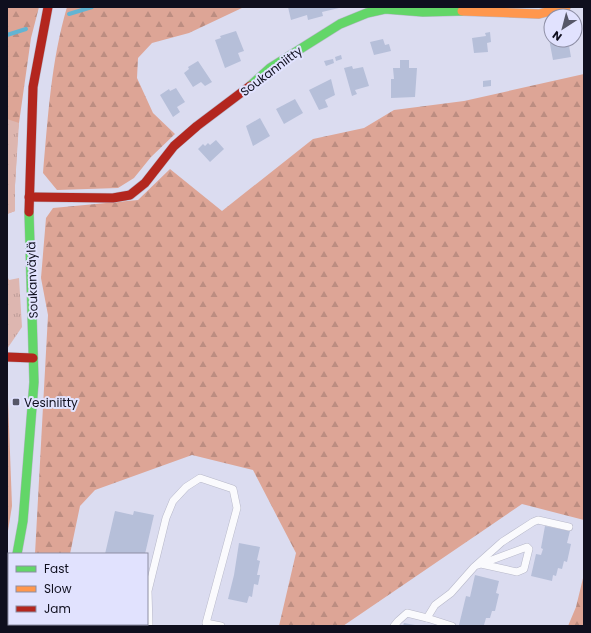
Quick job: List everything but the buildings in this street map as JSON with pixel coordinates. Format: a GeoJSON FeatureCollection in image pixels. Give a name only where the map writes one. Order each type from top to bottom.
{"type":"FeatureCollection","features":[{"type":"Feature","properties":{"kind":"street","name":"Soukanväylä"},"geometry":{"type":"LineString","coordinates":[[17,553],[23,521],[34,382],[29,197],[33,87],[48,7]]}},
{"type":"Feature","properties":{"kind":"street","name":"Soukanniitty"},"geometry":{"type":"LineString","coordinates":[[29,197],[113,198],[130,195],[145,183],[174,146],[197,126],[242,93],[270,68],[340,24],[367,13],[385,9],[423,12],[467,11],[539,14],[566,7]]}},
{"type":"Feature","properties":{"kind":"street"},"geometry":{"type":"LineString","coordinates":[[7,357],[33,358]]}},
{"type":"Feature","properties":{"kind":"lane"},"geometry":{"type":"LineString","coordinates":[[149,626],[148,591],[166,518],[173,501],[186,487],[200,478],[233,489],[238,508],[206,624],[221,626]]}},
{"type":"Feature","properties":{"kind":"lane"},"geometry":{"type":"LineString","coordinates":[[427,618],[435,605],[451,594],[502,542],[533,522],[538,520],[569,527]]}},
{"type":"Feature","properties":{"kind":"lane"},"geometry":{"type":"LineString","coordinates":[[527,547],[529,549],[524,569],[517,572],[478,565],[527,547]]}},
{"type":"Feature","properties":{"kind":"lane"},"geometry":{"type":"LineString","coordinates":[[394,626],[407,613],[452,626]]}},
{"type":"Feature","properties":{"kind":"green space"},"geometry":{"type":"Polygon","coordinates":[[[7,7],[39,7],[31,38],[18,130],[15,211],[7,214],[7,7]]]}},
{"type":"Feature","properties":{"kind":"green space"},"geometry":{"type":"Polygon","coordinates":[[[67,7],[244,7],[189,33],[152,43],[138,58],[137,78],[153,113],[175,134],[151,157],[134,178],[118,188],[57,190],[43,173],[57,48],[67,7]]]}},
{"type":"Feature","properties":{"kind":"green space"},"geometry":{"type":"Polygon","coordinates":[[[584,74],[584,520],[522,504],[343,626],[279,626],[296,553],[253,470],[192,455],[95,490],[80,506],[70,553],[35,553],[48,315],[41,278],[46,218],[53,208],[138,200],[170,169],[222,211],[313,139],[364,128],[394,110],[464,101],[584,74]]]}},
{"type":"Feature","properties":{"kind":"green space"},"geometry":{"type":"Polygon","coordinates":[[[7,119],[19,123],[15,211],[7,214],[7,119]]]}},
{"type":"Feature","properties":{"kind":"green space"},"geometry":{"type":"Polygon","coordinates":[[[7,276],[9,280],[19,278],[22,327],[7,349],[7,276]]]}},
{"type":"Feature","properties":{"kind":"green space"},"geometry":{"type":"Polygon","coordinates":[[[7,373],[12,506],[7,537],[7,373]]]}},
{"type":"Feature","properties":{"kind":"green space"},"geometry":{"type":"Polygon","coordinates":[[[584,574],[584,626],[568,626],[576,607],[584,574]]]}},
{"type":"Feature","properties":{"kind":"green space"},"geometry":{"type":"Polygon","coordinates":[[[20,625],[56,625],[55,626],[20,625]]]}},
{"type":"Feature","properties":{"kind":"waterway"},"geometry":{"type":"LineString","coordinates":[[69,14],[92,7]]}},
{"type":"Feature","properties":{"kind":"waterway"},"geometry":{"type":"LineString","coordinates":[[7,35],[26,29]]}},
{"type":"Feature","properties":{"kind":"traffic: fast"},"geometry":{"type":"LineString","coordinates":[[250,86],[270,68],[340,24],[367,13],[385,9],[423,12],[462,11]]}},
{"type":"Feature","properties":{"kind":"traffic: fast"},"geometry":{"type":"LineString","coordinates":[[17,553],[23,521],[34,382],[29,212]]}},
{"type":"Feature","properties":{"kind":"traffic: slow"},"geometry":{"type":"LineString","coordinates":[[462,11],[539,14],[566,7]]}},
{"type":"Feature","properties":{"kind":"traffic: jam"},"geometry":{"type":"LineString","coordinates":[[29,212],[33,87],[48,7]]}},
{"type":"Feature","properties":{"kind":"traffic: jam"},"geometry":{"type":"LineString","coordinates":[[29,197],[113,198],[130,195],[145,183],[174,146],[197,126],[250,86]]}},
{"type":"Feature","properties":{"kind":"traffic: jam"},"geometry":{"type":"LineString","coordinates":[[7,357],[33,358]]}},
{"type":"Feature","properties":{"kind":"traffic: jam"},"geometry":{"type":"LineString","coordinates":[[7,604],[8,599]]}},
{"type":"Feature","properties":{"kind":"place","name":"Vesiniitty"},"geometry":{"type":"Point","coordinates":[16,402]}}]}
